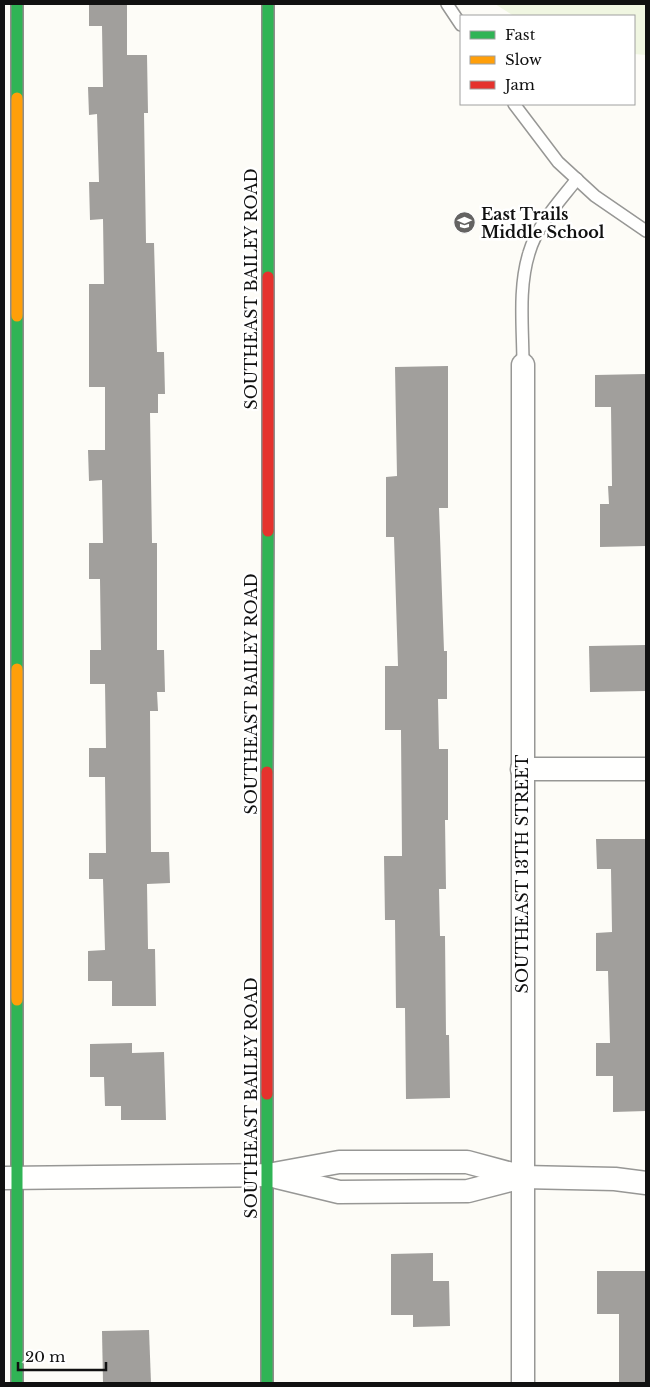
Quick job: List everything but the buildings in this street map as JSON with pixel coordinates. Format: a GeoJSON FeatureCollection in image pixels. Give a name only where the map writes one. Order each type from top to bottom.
{"type":"FeatureCollection","features":[{"type":"Feature","properties":{"kind":"street"},"geometry":{"type":"LineString","coordinates":[[17,4],[10,1178],[17,1383]]}},
{"type":"Feature","properties":{"kind":"street","name":"SOUTHEAST BAILEY ROAD"},"geometry":{"type":"LineString","coordinates":[[267,1383],[268,4]]}},
{"type":"Feature","properties":{"kind":"street","name":"SOUTHEAST 13TH STREET"},"geometry":{"type":"LineString","coordinates":[[523,365],[523,1383]]}},
{"type":"Feature","properties":{"kind":"street"},"geometry":{"type":"LineString","coordinates":[[522,769],[646,769]]}},
{"type":"Feature","properties":{"kind":"street"},"geometry":{"type":"LineString","coordinates":[[10,1178],[268,1175],[339,1162],[467,1162],[523,1176],[615,1179],[646,1183]]}},
{"type":"Feature","properties":{"kind":"street"},"geometry":{"type":"LineString","coordinates":[[268,1175],[339,1192],[468,1191],[523,1176]]}},
{"type":"Feature","properties":{"kind":"lane"},"geometry":{"type":"LineString","coordinates":[[447,4],[460,24]]}},
{"type":"Feature","properties":{"kind":"lane"},"geometry":{"type":"LineString","coordinates":[[515,105],[558,162],[595,196],[646,231]]}},
{"type":"Feature","properties":{"kind":"lane"},"geometry":{"type":"LineString","coordinates":[[523,365],[523,281],[529,252],[548,215],[577,179]]}},
{"type":"Feature","properties":{"kind":"green space"},"geometry":{"type":"Polygon","coordinates":[[[495,4],[646,4],[646,55],[635,54],[635,15],[512,15],[495,4]]]}},
{"type":"Feature","properties":{"kind":"traffic: fast"},"geometry":{"type":"LineString","coordinates":[[17,4],[17,98]]}},
{"type":"Feature","properties":{"kind":"traffic: fast"},"geometry":{"type":"LineString","coordinates":[[268,4],[268,277]]}},
{"type":"Feature","properties":{"kind":"traffic: fast"},"geometry":{"type":"LineString","coordinates":[[17,316],[17,669]]}},
{"type":"Feature","properties":{"kind":"traffic: fast"},"geometry":{"type":"LineString","coordinates":[[267,772],[268,531]]}},
{"type":"Feature","properties":{"kind":"traffic: fast"},"geometry":{"type":"LineString","coordinates":[[17,1000],[17,1383]]}},
{"type":"Feature","properties":{"kind":"traffic: fast"},"geometry":{"type":"LineString","coordinates":[[267,1094],[267,1383]]}},
{"type":"Feature","properties":{"kind":"traffic: slow"},"geometry":{"type":"LineString","coordinates":[[17,98],[17,316]]}},
{"type":"Feature","properties":{"kind":"traffic: slow"},"geometry":{"type":"LineString","coordinates":[[17,669],[17,1000]]}},
{"type":"Feature","properties":{"kind":"traffic: jam"},"geometry":{"type":"LineString","coordinates":[[268,277],[268,531]]}},
{"type":"Feature","properties":{"kind":"traffic: jam"},"geometry":{"type":"LineString","coordinates":[[267,772],[267,1094]]}},
{"type":"Feature","properties":{"kind":"place","name":"East Trails Middle School"},"geometry":{"type":"Point","coordinates":[465,223]}}]}
